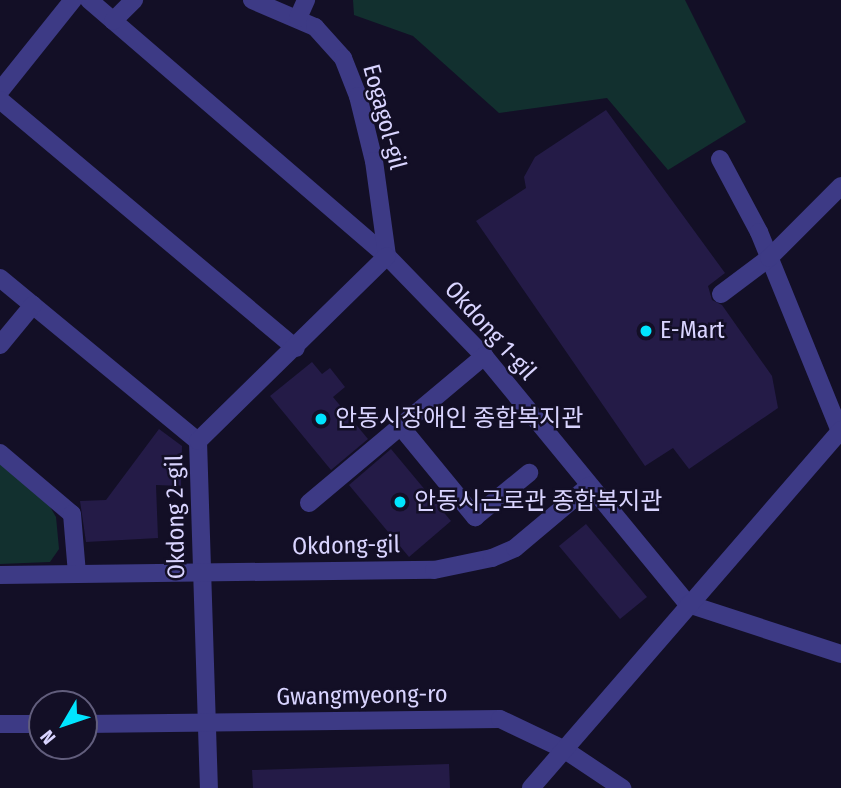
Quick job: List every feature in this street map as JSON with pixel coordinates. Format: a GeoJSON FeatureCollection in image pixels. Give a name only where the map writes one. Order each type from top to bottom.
{"type":"FeatureCollection","features":[{"type":"Feature","properties":{"kind":"street"},"geometry":{"type":"LineString","coordinates":[[0,91],[73,0]]}},
{"type":"Feature","properties":{"kind":"street","name":"Okdong 1-gil"},"geometry":{"type":"LineString","coordinates":[[89,0],[387,256],[484,356],[688,604]]}},
{"type":"Feature","properties":{"kind":"street"},"geometry":{"type":"LineString","coordinates":[[113,21],[134,0]]}},
{"type":"Feature","properties":{"kind":"street","name":"Eogagol-gil"},"geometry":{"type":"LineString","coordinates":[[252,0],[315,27],[343,58],[358,96],[374,161],[387,256]]}},
{"type":"Feature","properties":{"kind":"street"},"geometry":{"type":"LineString","coordinates":[[298,18],[306,0]]}},
{"type":"Feature","properties":{"kind":"street"},"geometry":{"type":"LineString","coordinates":[[0,100],[296,348]]}},
{"type":"Feature","properties":{"kind":"street"},"geometry":{"type":"LineString","coordinates":[[531,788],[841,431],[769,258],[720,159]]}},
{"type":"Feature","properties":{"kind":"street"},"geometry":{"type":"LineString","coordinates":[[722,295],[769,258],[841,186]]}},
{"type":"Feature","properties":{"kind":"street"},"geometry":{"type":"LineString","coordinates":[[198,441],[387,256]]}},
{"type":"Feature","properties":{"kind":"street","name":"Okdong 2-gil"},"geometry":{"type":"LineString","coordinates":[[0,278],[198,441],[209,788]]}},
{"type":"Feature","properties":{"kind":"street"},"geometry":{"type":"LineString","coordinates":[[0,345],[33,305]]}},
{"type":"Feature","properties":{"kind":"street"},"geometry":{"type":"LineString","coordinates":[[309,503],[484,356]]}},
{"type":"Feature","properties":{"kind":"street"},"geometry":{"type":"LineString","coordinates":[[401,426],[475,517],[529,473]]}},
{"type":"Feature","properties":{"kind":"street"},"geometry":{"type":"LineString","coordinates":[[0,453],[72,514],[78,573]]}},
{"type":"Feature","properties":{"kind":"street","name":"Okdong-gil"},"geometry":{"type":"LineString","coordinates":[[0,575],[434,570],[492,558],[515,548],[589,486]]}},
{"type":"Feature","properties":{"kind":"street"},"geometry":{"type":"LineString","coordinates":[[688,604],[841,654]]}},
{"type":"Feature","properties":{"kind":"street","name":"Gwangmyeong-ro"},"geometry":{"type":"LineString","coordinates":[[98,724],[500,719],[565,750],[622,788]]}},
{"type":"Feature","properties":{"kind":"street"},"geometry":{"type":"LineString","coordinates":[[0,724],[28,724]]}},
{"type":"Feature","properties":{"kind":"green space"},"geometry":{"type":"Polygon","coordinates":[[[353,0],[685,0],[746,122],[668,170],[607,98],[499,113],[413,36],[354,15],[353,0]]]}},
{"type":"Feature","properties":{"kind":"green space"},"geometry":{"type":"Polygon","coordinates":[[[0,464],[49,505],[56,517],[59,549],[50,562],[0,564],[0,464]]]}},
{"type":"Feature","properties":{"kind":"building","name":"E-Mart"},"geometry":{"type":"Polygon","coordinates":[[[606,110],[725,273],[708,286],[712,300],[722,305],[772,376],[778,408],[689,469],[673,448],[645,466],[476,221],[526,188],[524,177],[535,157],[606,110]]]}},
{"type":"Feature","properties":{"kind":"building","name":"안동시장애인 종합복지관"},"geometry":{"type":"Polygon","coordinates":[[[312,362],[322,374],[330,368],[345,387],[333,397],[368,439],[331,470],[270,396],[312,362]]]}},
{"type":"Feature","properties":{"kind":"building"},"geometry":{"type":"Polygon","coordinates":[[[159,429],[182,446],[181,486],[156,485],[158,538],[86,542],[80,501],[106,500],[159,429]]]}},
{"type":"Feature","properties":{"kind":"building","name":"안동시근로관 종합복지관"},"geometry":{"type":"Polygon","coordinates":[[[391,449],[451,521],[409,557],[349,485],[391,449]]]}},
{"type":"Feature","properties":{"kind":"building"},"geometry":{"type":"Polygon","coordinates":[[[586,524],[647,597],[620,619],[559,546],[586,524]]]}},
{"type":"Feature","properties":{"kind":"building"},"geometry":{"type":"Polygon","coordinates":[[[449,764],[450,788],[253,788],[252,770],[449,764]]]}},
{"type":"Feature","properties":{"kind":"place","name":"E-Mart"},"geometry":{"type":"Point","coordinates":[646,331]}},
{"type":"Feature","properties":{"kind":"place","name":"안동시장애인 종합복지관"},"geometry":{"type":"Point","coordinates":[321,419]}},
{"type":"Feature","properties":{"kind":"place","name":"안동시근로관 종합복지관"},"geometry":{"type":"Point","coordinates":[400,502]}}]}
